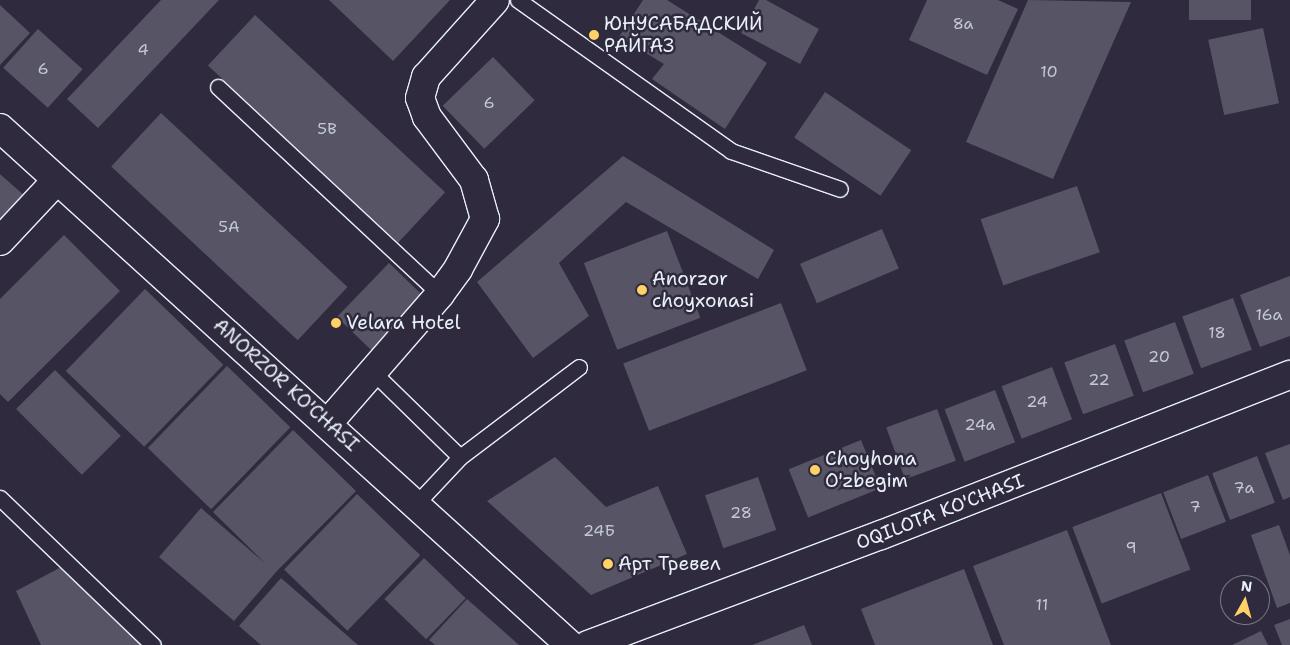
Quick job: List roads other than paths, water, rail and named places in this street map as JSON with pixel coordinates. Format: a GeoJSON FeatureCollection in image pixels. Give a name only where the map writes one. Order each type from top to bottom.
{"type":"FeatureCollection","features":[{"type":"Feature","properties":{"kind":"street"},"geometry":{"type":"LineString","coordinates":[[328,423],[374,373],[440,294],[458,269],[485,219],[474,180],[427,116],[420,98],[426,77],[495,0]]}},
{"type":"Feature","properties":{"kind":"street","name":"ANORZOR KO'CHASI"},"geometry":{"type":"LineString","coordinates":[[0,128],[328,423],[570,645]]}},
{"type":"Feature","properties":{"kind":"street"},"geometry":{"type":"LineString","coordinates":[[0,241],[57,180]]}},
{"type":"Feature","properties":{"kind":"street","name":"OQILOTA KO'CHASI"},"geometry":{"type":"LineString","coordinates":[[588,645],[881,535],[1290,374]]}},
{"type":"Feature","properties":{"kind":"lane"},"geometry":{"type":"LineString","coordinates":[[518,0],[731,151],[840,189]]}},
{"type":"Feature","properties":{"kind":"lane"},"geometry":{"type":"LineString","coordinates":[[218,87],[440,294]]}},
{"type":"Feature","properties":{"kind":"lane"},"geometry":{"type":"LineString","coordinates":[[416,504],[460,457],[578,367]]}},
{"type":"Feature","properties":{"kind":"lane"},"geometry":{"type":"LineString","coordinates":[[374,373],[460,457]]}},
{"type":"Feature","properties":{"kind":"lane"},"geometry":{"type":"LineString","coordinates":[[0,498],[153,645]]}},
{"type":"Feature","properties":{"kind":"place","name":"ЮНУСАБАДСКИЙ РАЙГАЗ"},"geometry":{"type":"Point","coordinates":[594,35]}},
{"type":"Feature","properties":{"kind":"place","name":"Anorzor choyxonasi"},"geometry":{"type":"Point","coordinates":[642,290]}},
{"type":"Feature","properties":{"kind":"place","name":"Velara Hotel"},"geometry":{"type":"Point","coordinates":[336,323]}},
{"type":"Feature","properties":{"kind":"place","name":"Choyhona O'zbegim"},"geometry":{"type":"Point","coordinates":[815,470]}},
{"type":"Feature","properties":{"kind":"place","name":"Арт Тревел"},"geometry":{"type":"Point","coordinates":[608,564]}}]}
